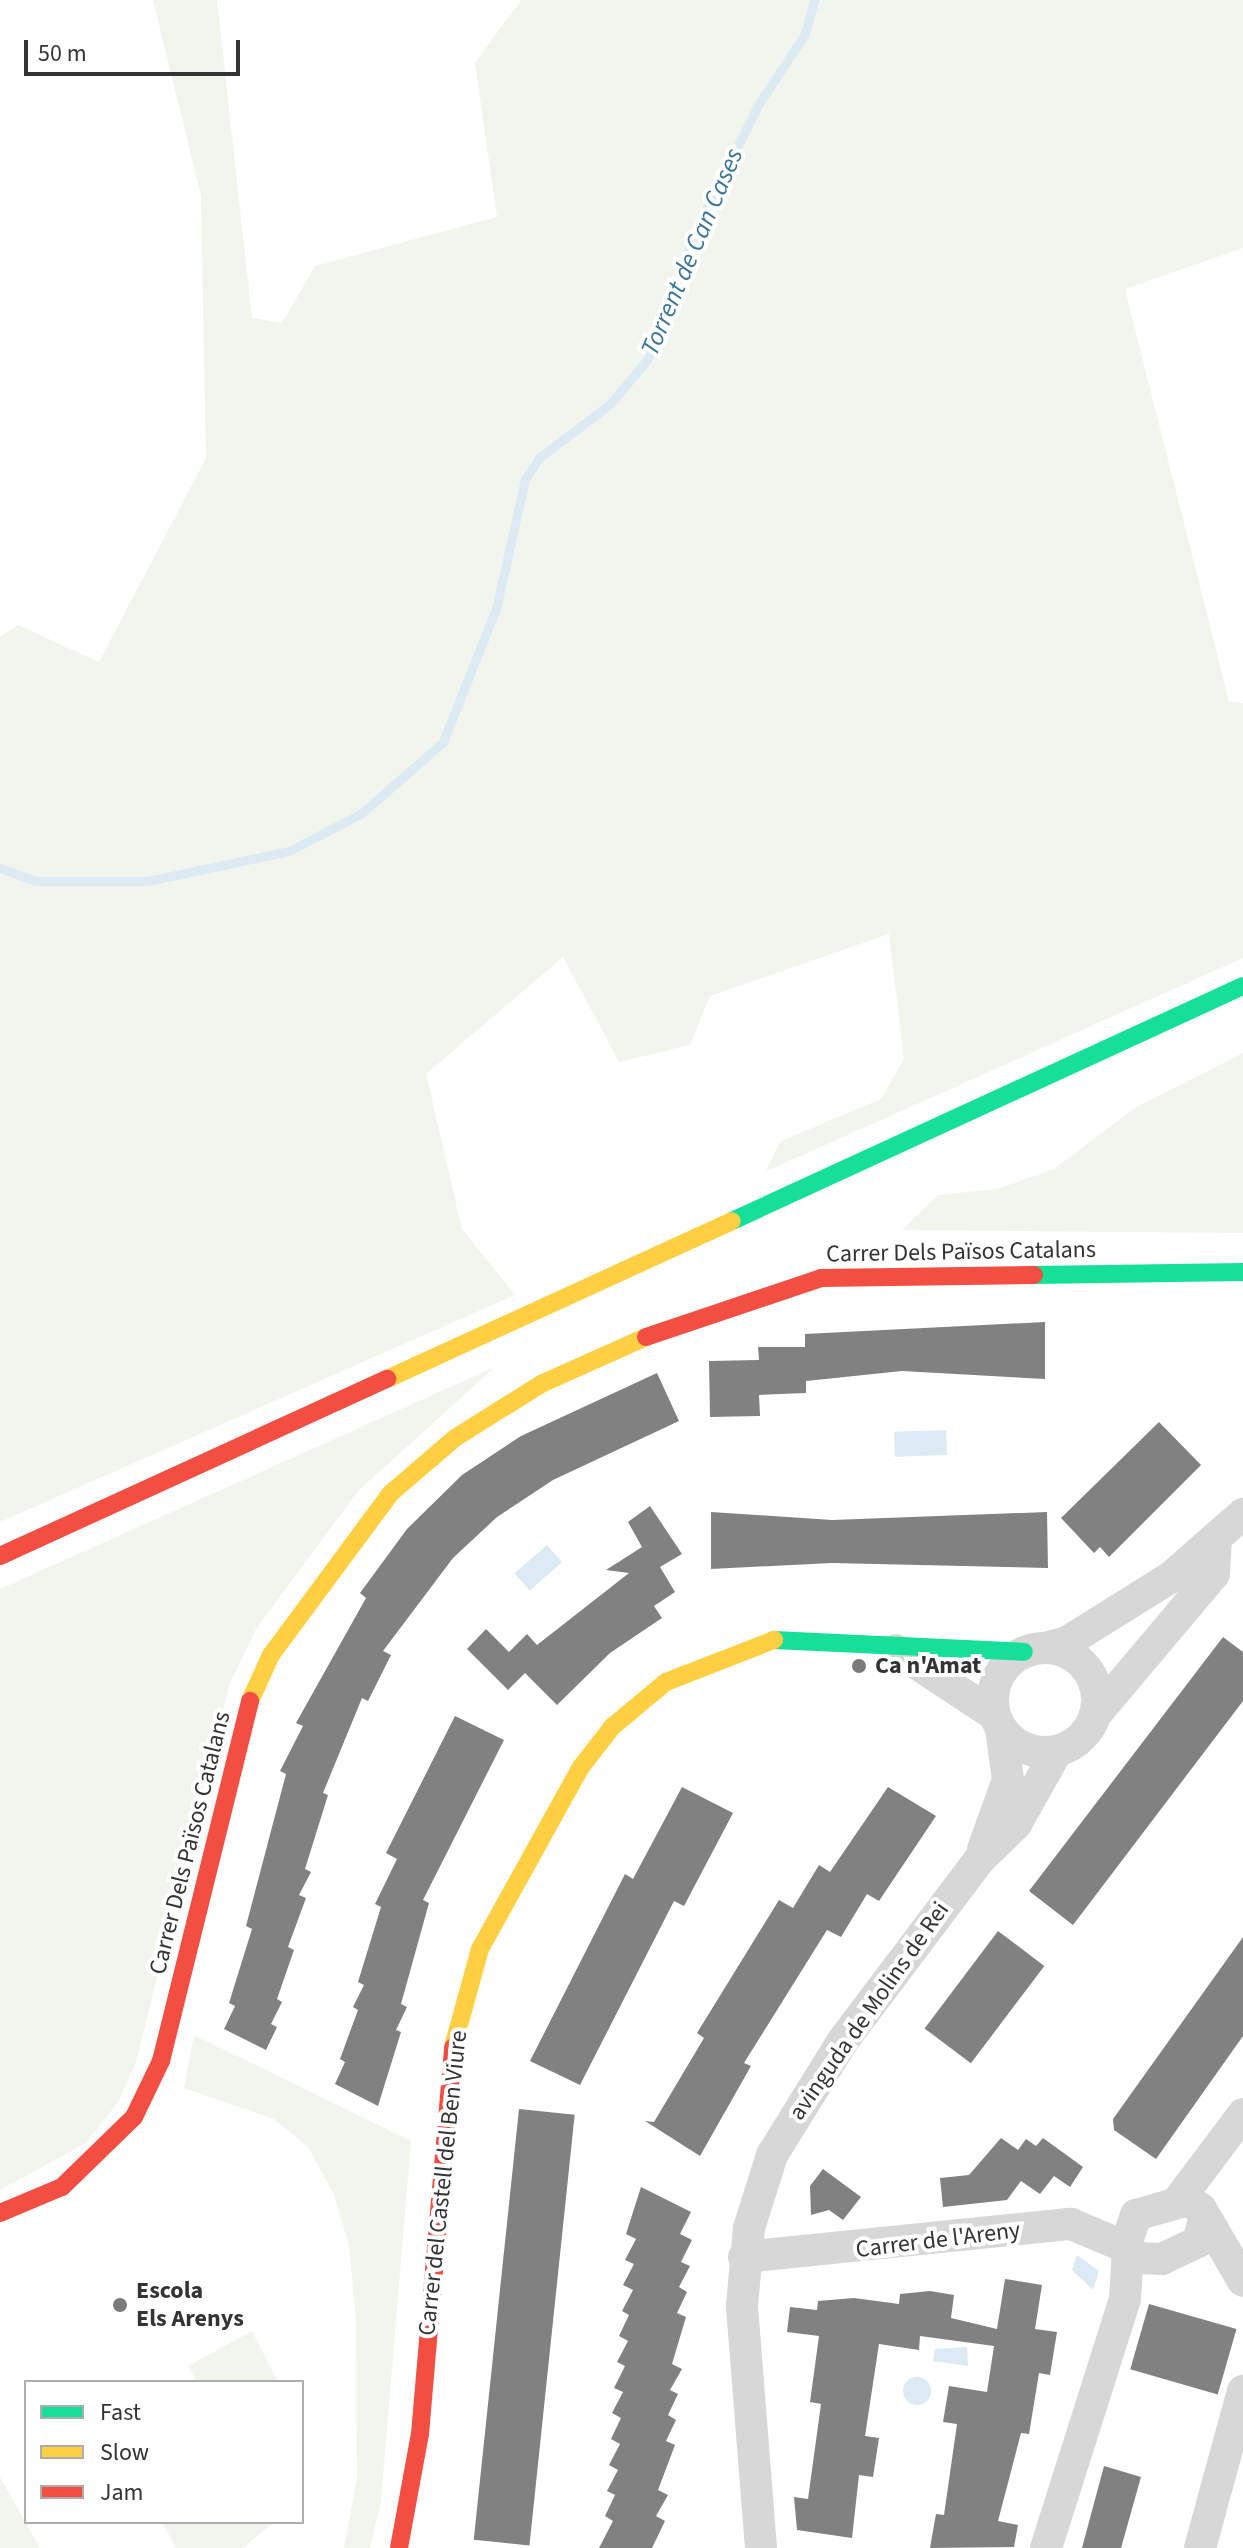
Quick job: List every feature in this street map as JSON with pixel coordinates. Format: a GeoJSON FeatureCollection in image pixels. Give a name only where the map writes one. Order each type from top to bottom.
{"type":"FeatureCollection","features":[{"type":"Feature","properties":{"kind":"street"},"geometry":{"type":"LineString","coordinates":[[0,1556],[1243,986]]}},
{"type":"Feature","properties":{"kind":"street","name":"Carrer Dels Països Catalans"},"geometry":{"type":"LineString","coordinates":[[0,2213],[62,2187],[134,2117],[161,2061],[244,1715],[271,1655],[391,1493],[455,1438],[541,1384],[690,1318],[821,1278],[1243,1272]]}},
{"type":"Feature","properties":{"kind":"street"},"geometry":{"type":"LineString","coordinates":[[998,1722],[998,1678],[1034,1650],[1086,1632],[1216,1541],[1243,1514]]}},
{"type":"Feature","properties":{"kind":"street"},"geometry":{"type":"LineString","coordinates":[[890,1646],[998,1722],[1025,1749],[1057,1751],[1088,1731],[1096,1714],[1214,1574],[1216,1541]]}},
{"type":"Feature","properties":{"kind":"street","name":"Carrer del Castell del Ben Viure"},"geometry":{"type":"LineString","coordinates":[[399,2548],[420,2434],[454,2038],[480,1949],[548,1822],[612,1727],[694,1666],[772,1640],[1034,1650]]}},
{"type":"Feature","properties":{"kind":"street"},"geometry":{"type":"LineString","coordinates":[[1034,1650],[1086,1668],[1096,1714]]}},
{"type":"Feature","properties":{"kind":"street","name":"avinguda de Molins de Rei"},"geometry":{"type":"LineString","coordinates":[[979,1860],[1008,1780],[998,1722]]}},
{"type":"Feature","properties":{"kind":"street","name":"avinguda de Molins de Rei"},"geometry":{"type":"LineString","coordinates":[[761,2548],[744,2257],[760,2190],[801,2100],[979,1860],[1016,1824],[1057,1751]]}},
{"type":"Feature","properties":{"kind":"street"},"geometry":{"type":"LineString","coordinates":[[1046,2548],[1125,2299],[1130,2221],[1192,2208],[1243,2114]]}},
{"type":"Feature","properties":{"kind":"street"},"geometry":{"type":"LineString","coordinates":[[1192,2208],[1203,2234],[1185,2250],[1241,2278]]}},
{"type":"Feature","properties":{"kind":"street"},"geometry":{"type":"LineString","coordinates":[[1192,2208],[1241,2278]]}},
{"type":"Feature","properties":{"kind":"street","name":"Carrer de l'Areny"},"geometry":{"type":"LineString","coordinates":[[744,2257],[1071,2224],[1128,2248],[1145,2261],[1185,2250]]}},
{"type":"Feature","properties":{"kind":"street"},"geometry":{"type":"LineString","coordinates":[[1200,2548],[1243,2391]]}},
{"type":"Feature","properties":{"kind":"shaded area"},"geometry":{"type":"Polygon","coordinates":[[[153,0],[217,0],[252,318],[282,323],[315,266],[497,217],[475,63],[521,0],[1243,0],[1243,248],[1125,289],[1229,702],[1243,703],[1243,958],[765,1172],[781,1141],[881,1099],[904,1059],[889,934],[710,996],[690,1045],[619,1062],[563,957],[426,1074],[462,1229],[515,1295],[0,1522],[0,637],[18,625],[99,662],[206,458],[201,196],[153,0]]]}},
{"type":"Feature","properties":{"kind":"shaded area"},"geometry":{"type":"Polygon","coordinates":[[[1243,1053],[1243,1233],[902,1230],[938,1195],[997,1189],[1054,1169],[1135,1108],[1243,1053]]]}},
{"type":"Feature","properties":{"kind":"shaded area"},"geometry":{"type":"Polygon","coordinates":[[[495,1367],[358,1491],[256,1629],[229,1685],[137,2059],[119,2101],[86,2143],[0,2190],[0,1589],[495,1367]]]}},
{"type":"Feature","properties":{"kind":"shaded area"},"geometry":{"type":"Polygon","coordinates":[[[946,1430],[947,1455],[895,1457],[894,1432],[946,1430]]]}},
{"type":"Feature","properties":{"kind":"shaded area"},"geometry":{"type":"Polygon","coordinates":[[[547,1545],[562,1562],[530,1591],[515,1573],[547,1545]]]}},
{"type":"Feature","properties":{"kind":"shaded area"},"geometry":{"type":"Polygon","coordinates":[[[194,2035],[411,2141],[381,2501],[370,2548],[344,2548],[357,2478],[356,2321],[349,2246],[334,2195],[309,2148],[274,2119],[184,2088],[194,2035]]]}},
{"type":"Feature","properties":{"kind":"shaded area"},"geometry":{"type":"Polygon","coordinates":[[[1077,2255],[1099,2271],[1093,2290],[1072,2270],[1077,2255]]]}},
{"type":"Feature","properties":{"kind":"shaded area"},"geometry":{"type":"Polygon","coordinates":[[[252,2331],[277,2380],[196,2380],[188,2366],[252,2331]]]}},
{"type":"Feature","properties":{"kind":"shaded area"},"geometry":{"type":"Polygon","coordinates":[[[967,2347],[968,2366],[933,2361],[935,2349],[967,2347]]]}},
{"type":"Feature","properties":{"kind":"shaded area"},"geometry":{"type":"Polygon","coordinates":[[[917,2377],[927,2381],[931,2391],[927,2401],[917,2405],[907,2401],[903,2391],[907,2381],[917,2377]]]}},
{"type":"Feature","properties":{"kind":"shaded area"},"geometry":{"type":"Polygon","coordinates":[[[0,2477],[40,2548],[0,2548],[0,2477]]]}},
{"type":"Feature","properties":{"kind":"shaded area"},"geometry":{"type":"Polygon","coordinates":[[[163,2524],[272,2524],[243,2548],[176,2548],[163,2524]]]}},
{"type":"Feature","properties":{"kind":"building"},"geometry":{"type":"Polygon","coordinates":[[[1045,1322],[1045,1379],[902,1371],[806,1381],[806,1393],[759,1395],[760,1416],[710,1417],[709,1361],[759,1360],[758,1347],[805,1347],[805,1334],[1045,1322]]]}},
{"type":"Feature","properties":{"kind":"building"},"geometry":{"type":"Polygon","coordinates":[[[657,1373],[679,1421],[553,1480],[497,1517],[453,1558],[383,1651],[391,1655],[368,1701],[362,1698],[323,1793],[328,1795],[305,1869],[311,1872],[299,1895],[306,1898],[288,1947],[294,1950],[277,1999],[282,2002],[271,2024],[277,2027],[266,2050],[224,2029],[235,2006],[229,2003],[252,1929],[246,1926],[286,1774],[280,1771],[303,1726],[296,1723],[366,1598],[360,1593],[407,1529],[462,1475],[521,1436],[657,1373]]]}},
{"type":"Feature","properties":{"kind":"building"},"geometry":{"type":"Polygon","coordinates":[[[1159,1422],[1201,1465],[1109,1557],[1100,1547],[1094,1553],[1061,1518],[1159,1422]]]}},
{"type":"Feature","properties":{"kind":"building"},"geometry":{"type":"Polygon","coordinates":[[[650,1506],[682,1554],[660,1567],[675,1592],[654,1606],[662,1618],[610,1653],[557,1705],[525,1673],[508,1690],[467,1649],[486,1629],[509,1652],[527,1634],[537,1645],[629,1573],[606,1570],[642,1547],[628,1522],[650,1506]]]}},
{"type":"Feature","properties":{"kind":"building"},"geometry":{"type":"Polygon","coordinates":[[[711,1512],[832,1520],[1047,1512],[1048,1568],[832,1563],[711,1569],[711,1512]]]}},
{"type":"Feature","properties":{"kind":"building"},"geometry":{"type":"Polygon","coordinates":[[[1223,1637],[1243,1652],[1243,1701],[1073,1925],[1029,1891],[1223,1637]]]}},
{"type":"Feature","properties":{"kind":"building"},"geometry":{"type":"Polygon","coordinates":[[[455,1716],[504,1740],[423,1900],[429,1903],[401,2004],[407,2007],[396,2030],[401,2032],[378,2106],[335,2084],[345,2062],[340,2059],[358,2010],[353,2007],[364,1985],[358,1982],[381,1907],[375,1904],[397,1859],[386,1853],[455,1716]]]}},
{"type":"Feature","properties":{"kind":"building"},"geometry":{"type":"Polygon","coordinates":[[[682,1787],[733,1813],[684,1906],[674,1901],[580,2085],[530,2061],[625,1874],[633,1879],[682,1787]]]}},
{"type":"Feature","properties":{"kind":"building"},"geometry":{"type":"Polygon","coordinates":[[[888,1787],[936,1816],[879,1901],[867,1894],[841,1937],[827,1930],[744,2063],[751,2066],[700,2156],[645,2121],[654,2122],[704,2038],[697,2033],[779,1900],[793,1908],[819,1865],[830,1872],[888,1787]]]}},
{"type":"Feature","properties":{"kind":"building"},"geometry":{"type":"Polygon","coordinates":[[[998,1931],[1044,1966],[971,2063],[925,2028],[998,1931]]]}},
{"type":"Feature","properties":{"kind":"building"},"geometry":{"type":"Polygon","coordinates":[[[1243,1937],[1243,2036],[1156,2159],[1114,2130],[1113,2119],[1243,1937]]]}},
{"type":"Feature","properties":{"kind":"building"},"geometry":{"type":"Polygon","coordinates":[[[519,2109],[575,2115],[529,2545],[474,2540],[519,2109]]]}},
{"type":"Feature","properties":{"kind":"building"},"geometry":{"type":"Polygon","coordinates":[[[1001,2138],[1018,2150],[1026,2139],[1036,2146],[1043,2138],[1083,2167],[1070,2187],[1054,2176],[1040,2194],[1021,2181],[1007,2200],[943,2207],[940,2178],[969,2175],[1001,2138]]]}},
{"type":"Feature","properties":{"kind":"building"},"geometry":{"type":"Polygon","coordinates":[[[823,2169],[861,2197],[843,2220],[829,2210],[811,2215],[810,2186],[823,2169]]]}},
{"type":"Feature","properties":{"kind":"building"},"geometry":{"type":"Polygon","coordinates":[[[641,2187],[691,2212],[680,2234],[692,2240],[681,2262],[690,2266],[679,2287],[687,2292],[677,2313],[686,2317],[672,2364],[682,2369],[670,2390],[678,2394],[668,2415],[676,2420],[666,2441],[675,2445],[658,2490],[668,2495],[656,2516],[665,2521],[652,2548],[599,2548],[613,2521],[605,2516],[615,2495],[607,2491],[618,2470],[609,2465],[620,2444],[611,2439],[621,2418],[612,2413],[623,2392],[614,2388],[625,2366],[617,2362],[628,2341],[619,2336],[629,2315],[622,2311],[633,2290],[623,2285],[634,2264],[625,2260],[636,2239],[626,2234],[641,2187]]]}},
{"type":"Feature","properties":{"kind":"building"},"geometry":{"type":"Polygon","coordinates":[[[1005,2279],[1042,2285],[1035,2329],[1057,2332],[1050,2375],[1039,2373],[1029,2434],[1021,2433],[998,2521],[1018,2525],[1014,2547],[930,2548],[936,2514],[944,2515],[957,2424],[943,2422],[949,2386],[987,2392],[994,2346],[920,2336],[919,2350],[879,2344],[865,2436],[879,2438],[873,2477],[859,2475],[852,2538],[797,2530],[794,2497],[808,2499],[821,2404],[810,2402],[819,2336],[787,2332],[790,2307],[817,2310],[818,2301],[854,2298],[899,2304],[900,2294],[930,2291],[954,2295],[951,2318],[997,2329],[1005,2279]]]}},
{"type":"Feature","properties":{"kind":"building"},"geometry":{"type":"Polygon","coordinates":[[[1149,2304],[1236,2329],[1218,2394],[1130,2369],[1149,2304]]]}},
{"type":"Feature","properties":{"kind":"building"},"geometry":{"type":"Polygon","coordinates":[[[1104,2466],[1141,2477],[1121,2548],[1082,2548],[1104,2466]]]}},
{"type":"Feature","properties":{"kind":"waterway","name":"Torrent de Can Cases"},"geometry":{"type":"LineString","coordinates":[[0,868],[35,881],[148,881],[289,851],[362,813],[443,742],[496,609],[525,479],[540,457],[610,404],[647,360],[697,228],[758,105],[805,34],[814,0]]}},
{"type":"Feature","properties":{"kind":"traffic: fast"},"geometry":{"type":"LineString","coordinates":[[732,1221],[1243,986]]}},
{"type":"Feature","properties":{"kind":"traffic: fast"},"geometry":{"type":"LineString","coordinates":[[1034,1275],[1243,1272]]}},
{"type":"Feature","properties":{"kind":"traffic: fast"},"geometry":{"type":"LineString","coordinates":[[774,1640],[1024,1652]]}},
{"type":"Feature","properties":{"kind":"traffic: slow"},"geometry":{"type":"LineString","coordinates":[[387,1379],[732,1221]]}},
{"type":"Feature","properties":{"kind":"traffic: slow"},"geometry":{"type":"LineString","coordinates":[[250,1701],[271,1655],[391,1493],[455,1438],[541,1384],[646,1337]]}},
{"type":"Feature","properties":{"kind":"traffic: slow"},"geometry":{"type":"LineString","coordinates":[[453,2047],[480,1949],[581,1767],[612,1727],[666,1682],[774,1640]]}},
{"type":"Feature","properties":{"kind":"traffic: jam"},"geometry":{"type":"LineString","coordinates":[[646,1337],[821,1278],[1034,1275]]}},
{"type":"Feature","properties":{"kind":"traffic: jam"},"geometry":{"type":"LineString","coordinates":[[0,1556],[387,1379]]}},
{"type":"Feature","properties":{"kind":"traffic: jam"},"geometry":{"type":"LineString","coordinates":[[0,2213],[62,2187],[134,2117],[161,2061],[250,1701]]}},
{"type":"Feature","properties":{"kind":"traffic: jam"},"geometry":{"type":"LineString","coordinates":[[399,2548],[420,2434],[453,2047]]}},
{"type":"Feature","properties":{"kind":"place","name":"Ca n'Amat"},"geometry":{"type":"Point","coordinates":[859,1666]}},
{"type":"Feature","properties":{"kind":"place","name":"Escola Els Arenys"},"geometry":{"type":"Point","coordinates":[120,2305]}}]}
